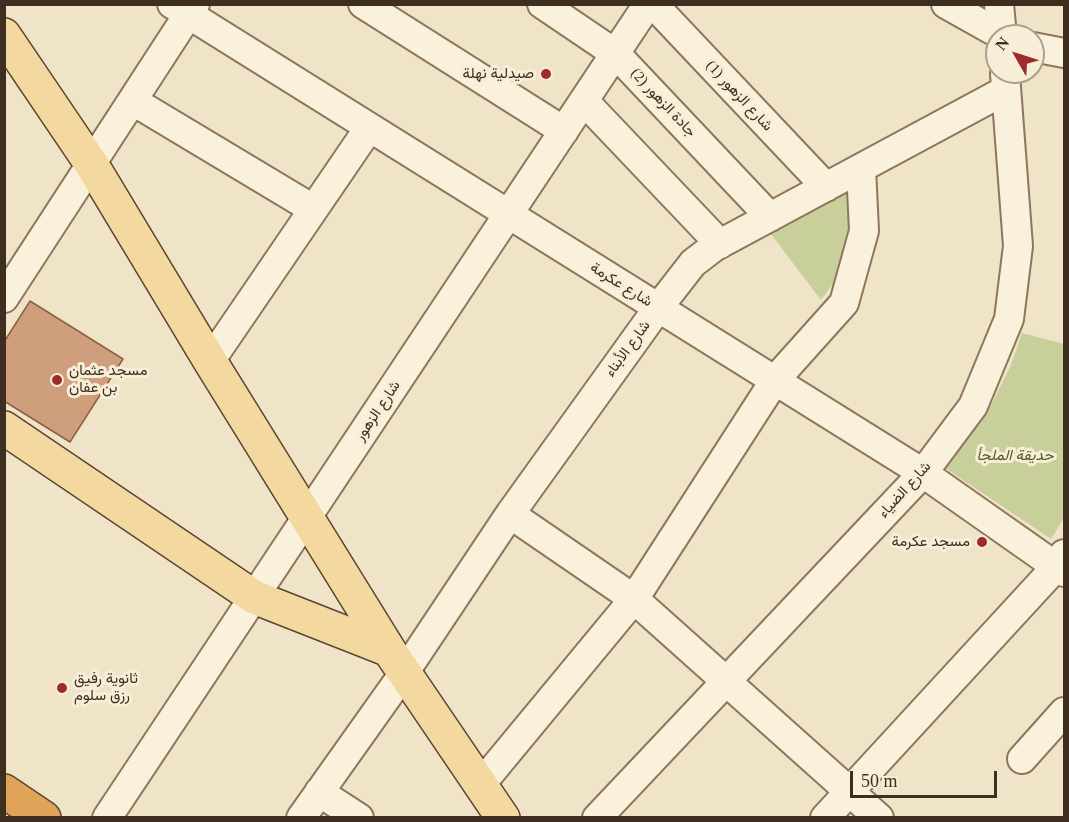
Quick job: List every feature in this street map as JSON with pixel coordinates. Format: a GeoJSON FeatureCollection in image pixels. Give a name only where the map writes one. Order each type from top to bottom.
{"type":"FeatureCollection","features":[{"type":"Feature","properties":{"kind":"highway"},"geometry":{"type":"LineString","coordinates":[[4,791],[45,818]]}},
{"type":"Feature","properties":{"kind":"main road"},"geometry":{"type":"LineString","coordinates":[[4,35],[92,165],[306,518],[397,661],[503,818]]}},
{"type":"Feature","properties":{"kind":"main road"},"geometry":{"type":"LineString","coordinates":[[4,428],[254,597],[397,661]]}},
{"type":"Feature","properties":{"kind":"street"},"geometry":{"type":"LineString","coordinates":[[363,4],[564,131]]}},
{"type":"Feature","properties":{"kind":"street","name":"جادة الزهور (2)"},"geometry":{"type":"LineString","coordinates":[[542,4],[616,54],[770,217]]}},
{"type":"Feature","properties":{"kind":"street","name":"شارع الزهور"},"geometry":{"type":"LineString","coordinates":[[107,818],[648,4]]}},
{"type":"Feature","properties":{"kind":"street","name":"شارع الزهور (1)"},"geometry":{"type":"LineString","coordinates":[[653,4],[826,187]]}},
{"type":"Feature","properties":{"kind":"street"},"geometry":{"type":"LineString","coordinates":[[946,4],[985,26]]}},
{"type":"Feature","properties":{"kind":"street"},"geometry":{"type":"LineString","coordinates":[[999,4],[1001,24]]}},
{"type":"Feature","properties":{"kind":"street"},"geometry":{"type":"LineString","coordinates":[[7,290],[133,101],[185,8]]}},
{"type":"Feature","properties":{"kind":"street","name":"شارع عكرمة"},"geometry":{"type":"LineString","coordinates":[[185,8],[369,128],[923,473],[1062,564]]}},
{"type":"Feature","properties":{"kind":"street"},"geometry":{"type":"LineString","coordinates":[[1045,49],[1065,53]]}},
{"type":"Feature","properties":{"kind":"street","name":"شارع الأبناء"},"geometry":{"type":"LineString","coordinates":[[301,818],[397,661],[510,514],[693,263],[720,244],[861,168],[1001,84]]}},
{"type":"Feature","properties":{"kind":"street","name":"شارع الضياء"},"geometry":{"type":"LineString","coordinates":[[597,818],[923,473],[973,406],[1009,319],[1018,246],[1006,84]]}},
{"type":"Feature","properties":{"kind":"street"},"geometry":{"type":"LineString","coordinates":[[133,101],[313,209]]}},
{"type":"Feature","properties":{"kind":"street"},"geometry":{"type":"LineString","coordinates":[[584,101],[720,244]]}},
{"type":"Feature","properties":{"kind":"street"},"geometry":{"type":"LineString","coordinates":[[210,361],[369,128]]}},
{"type":"Feature","properties":{"kind":"street"},"geometry":{"type":"LineString","coordinates":[[482,784],[634,599],[775,380],[844,303],[864,231],[861,168]]}},
{"type":"Feature","properties":{"kind":"street"},"geometry":{"type":"LineString","coordinates":[[510,514],[634,599],[879,818]]}},
{"type":"Feature","properties":{"kind":"street"},"geometry":{"type":"LineString","coordinates":[[825,818],[852,792],[1062,564]]}},
{"type":"Feature","properties":{"kind":"street"},"geometry":{"type":"LineString","coordinates":[[1022,759],[1065,712]]}},
{"type":"Feature","properties":{"kind":"street"},"geometry":{"type":"LineString","coordinates":[[319,792],[358,818]]}},
{"type":"Feature","properties":{"kind":"green space"},"geometry":{"type":"Polygon","coordinates":[[[852,186],[854,231],[843,270],[821,300],[767,229],[852,186]]]}},
{"type":"Feature","properties":{"kind":"green space","name":"حديقة الملجأ"},"geometry":{"type":"Polygon","coordinates":[[[1022,333],[1064,344],[1064,518],[1051,539],[945,468],[990,407],[1011,365],[1022,333]]]}},
{"type":"Feature","properties":{"kind":"building","name":"مسجد عثمان بن عفان"},"geometry":{"type":"Polygon","coordinates":[[[30,301],[123,359],[70,442],[4,401],[4,342],[30,301]]]}},
{"type":"Feature","properties":{"kind":"place","name":"صيدلية نهلة"},"geometry":{"type":"Point","coordinates":[546,74]}},
{"type":"Feature","properties":{"kind":"place","name":"مسجد عثمان بن عفان"},"geometry":{"type":"Point","coordinates":[57,380]}},
{"type":"Feature","properties":{"kind":"place","name":"مسجد عكرمة"},"geometry":{"type":"Point","coordinates":[982,542]}},
{"type":"Feature","properties":{"kind":"place","name":"ثانوية رفيق رزق سلوم"},"geometry":{"type":"Point","coordinates":[62,688]}}]}
